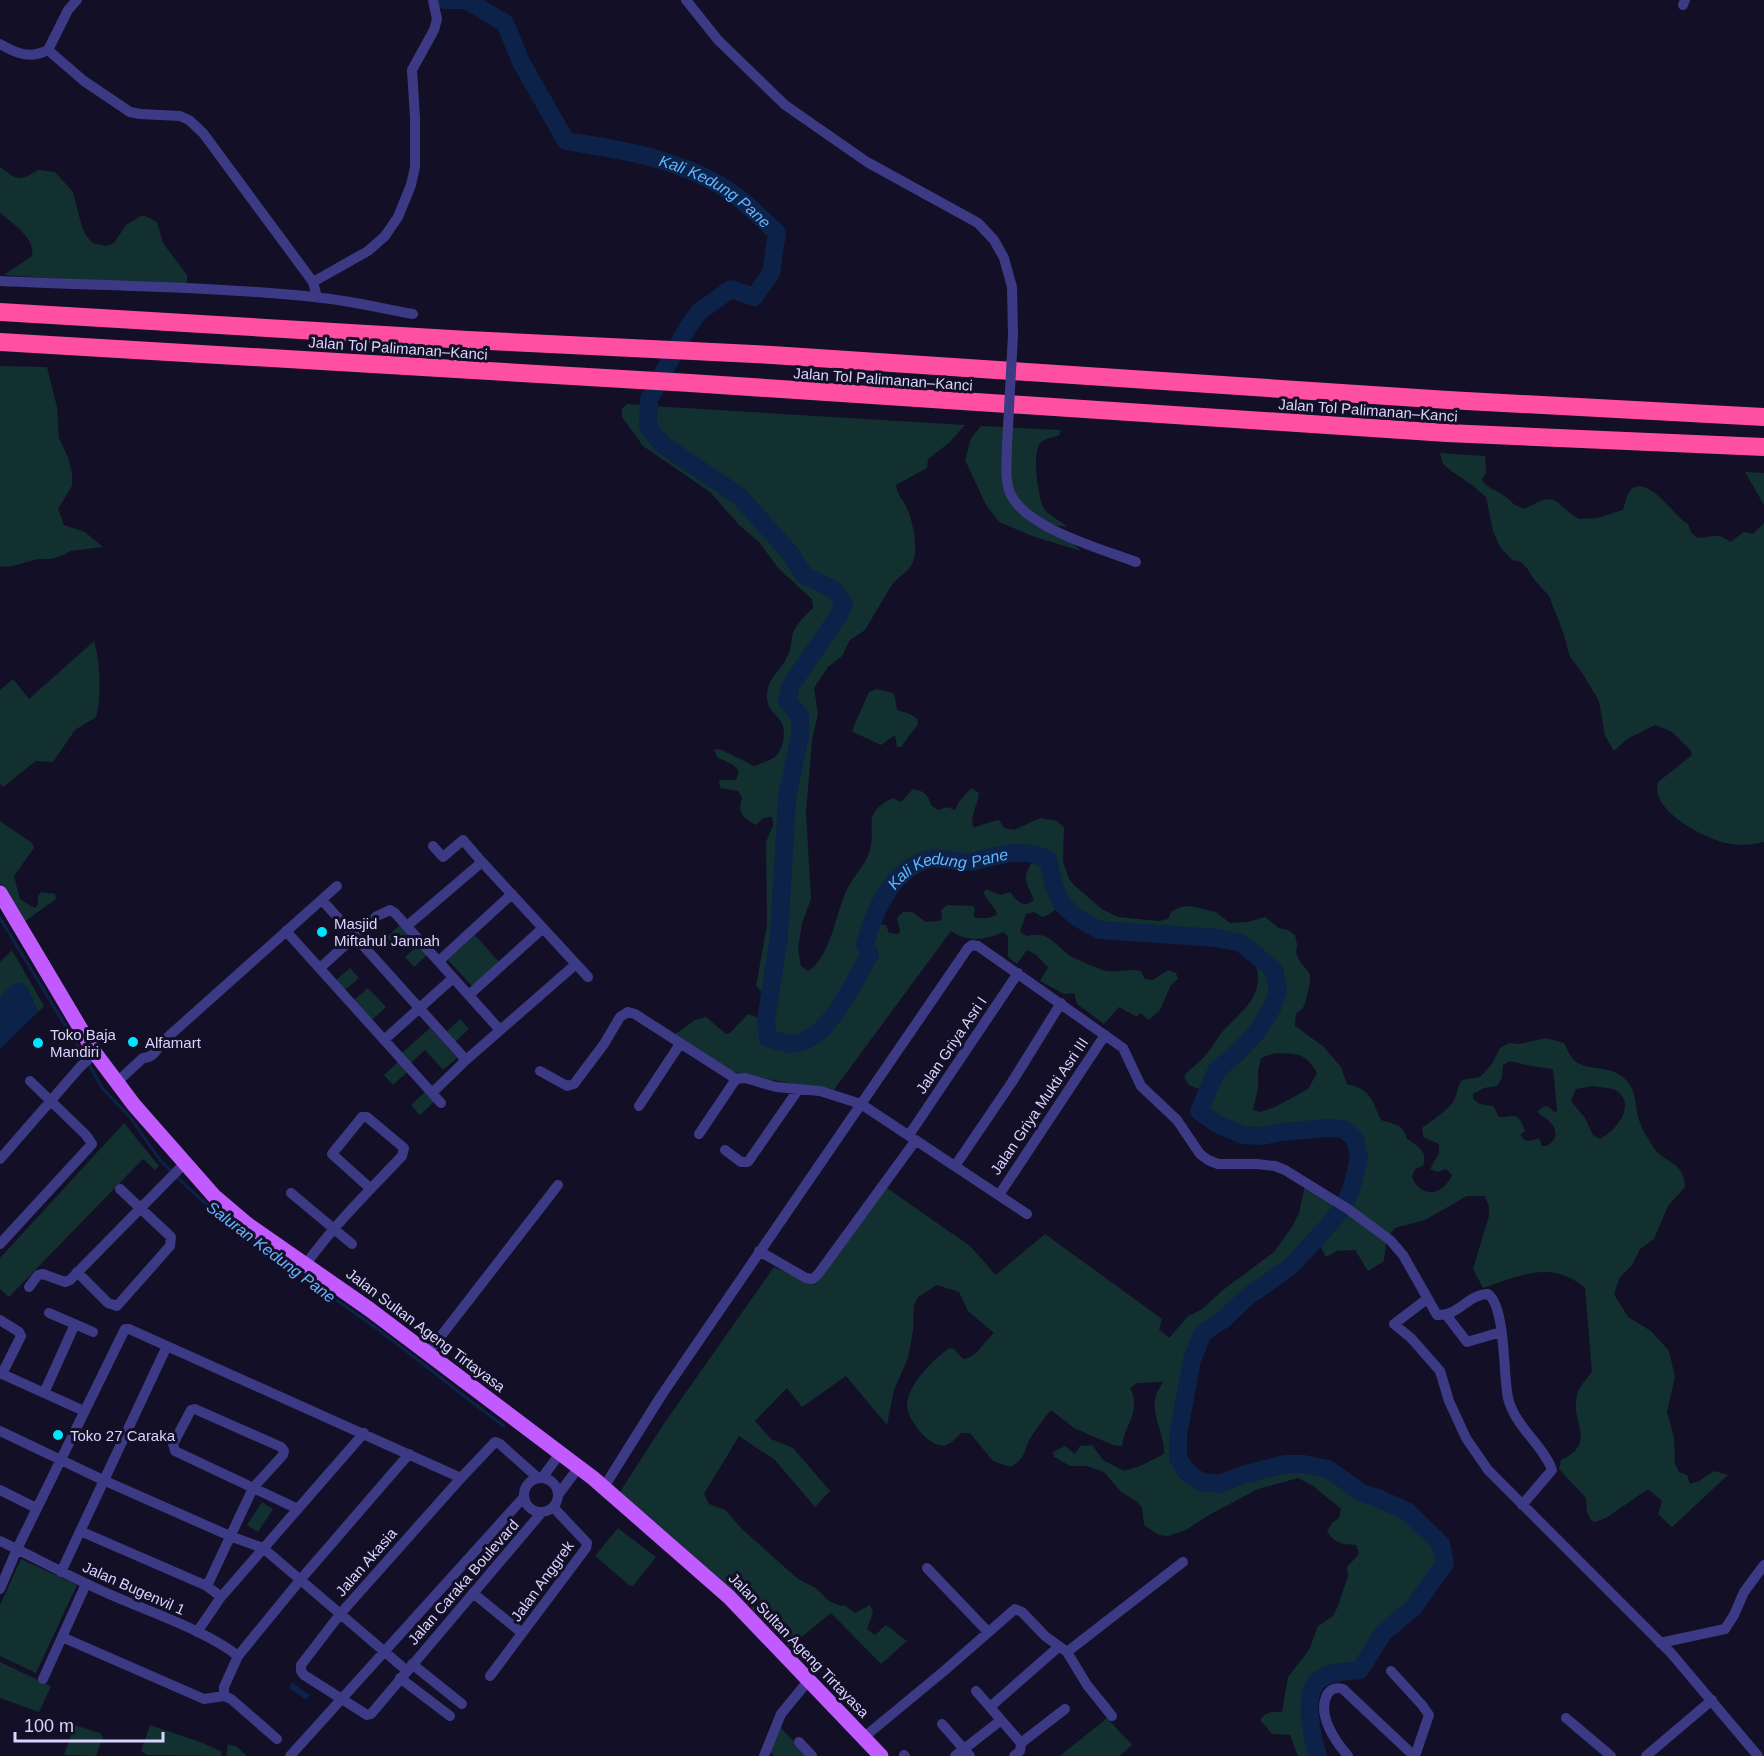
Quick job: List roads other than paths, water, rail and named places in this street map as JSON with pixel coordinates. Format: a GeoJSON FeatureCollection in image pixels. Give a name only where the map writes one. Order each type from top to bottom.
{"type":"FeatureCollection","features":[{"type":"Feature","properties":{"kind":"highway","name":"Jalan Tol Palimanan–Kanci"},"geometry":{"type":"LineString","coordinates":[[0,312],[695,352],[1448,400],[1764,417]]}},
{"type":"Feature","properties":{"kind":"highway","name":"Jalan Tol Palimanan–Kanci"},"geometry":{"type":"LineString","coordinates":[[0,342],[682,383],[1447,433],[1764,447]]}},
{"type":"Feature","properties":{"kind":"main road","name":"Jalan Sultan Ageng Tirtayasa"},"geometry":{"type":"LineString","coordinates":[[0,893],[89,1059],[117,1082],[181,1166],[222,1204],[427,1354],[577,1470],[604,1487],[729,1597],[804,1686],[881,1756]]}},
{"type":"Feature","properties":{"kind":"street"},"geometry":{"type":"LineString","coordinates":[[0,44],[24,56],[38,55],[48,50],[68,10],[77,0]]}},
{"type":"Feature","properties":{"kind":"street"},"geometry":{"type":"LineString","coordinates":[[686,0],[718,40],[785,105],[867,162],[978,223],[994,240],[1004,258],[1012,287],[1013,335],[1007,445],[1010,494],[1021,509],[1038,522],[1059,533],[1136,562]]}},
{"type":"Feature","properties":{"kind":"street"},"geometry":{"type":"LineString","coordinates":[[313,282],[368,251],[385,236],[398,217],[411,185],[415,167],[412,70],[434,30],[436,19],[433,4]]}},
{"type":"Feature","properties":{"kind":"street"},"geometry":{"type":"LineString","coordinates":[[48,50],[84,81],[130,112],[180,116],[189,120],[203,133],[313,282],[317,297]]}},
{"type":"Feature","properties":{"kind":"street"},"geometry":{"type":"LineString","coordinates":[[0,281],[189,288],[317,297],[413,314]]}},
{"type":"Feature","properties":{"kind":"street"},"geometry":{"type":"LineString","coordinates":[[433,846],[442,857],[463,840],[588,977]]}},
{"type":"Feature","properties":{"kind":"street"},"geometry":{"type":"LineString","coordinates":[[407,926],[482,862]]}},
{"type":"Feature","properties":{"kind":"street"},"geometry":{"type":"LineString","coordinates":[[117,1082],[143,1058],[148,1058],[157,1051],[160,1044],[337,886]]}},
{"type":"Feature","properties":{"kind":"street"},"geometry":{"type":"LineString","coordinates":[[439,961],[512,894]]}},
{"type":"Feature","properties":{"kind":"street"},"geometry":{"type":"LineString","coordinates":[[322,900],[466,1060]]}},
{"type":"Feature","properties":{"kind":"street"},"geometry":{"type":"LineString","coordinates":[[320,968],[384,911],[390,910],[500,1030]]}},
{"type":"Feature","properties":{"kind":"street"},"geometry":{"type":"LineString","coordinates":[[469,995],[543,928]]}},
{"type":"Feature","properties":{"kind":"street"},"geometry":{"type":"LineString","coordinates":[[286,931],[441,1103]]}},
{"type":"Feature","properties":{"kind":"street"},"geometry":{"type":"LineString","coordinates":[[604,1487],[661,1396],[759,1251],[972,945],[978,946],[1018,973],[1123,1048],[1141,1086],[1177,1120],[1200,1154],[1208,1160],[1223,1165],[1275,1166],[1286,1170],[1348,1209],[1390,1240],[1403,1256],[1435,1314],[1447,1316],[1467,1341],[1501,1332]]}},
{"type":"Feature","properties":{"kind":"street"},"geometry":{"type":"LineString","coordinates":[[432,1093],[466,1060],[576,964]]}},
{"type":"Feature","properties":{"kind":"street","name":"Jalan Griya Asri I"},"geometry":{"type":"LineString","coordinates":[[759,1251],[806,1278],[813,1279],[819,1273],[913,1137],[1018,973]]}},
{"type":"Feature","properties":{"kind":"street"},"geometry":{"type":"LineString","coordinates":[[384,1040],[453,978]]}},
{"type":"Feature","properties":{"kind":"street"},"geometry":{"type":"LineString","coordinates":[[955,1166],[1012,1082],[1061,1003]]}},
{"type":"Feature","properties":{"kind":"street"},"geometry":{"type":"LineString","coordinates":[[540,1071],[567,1086],[574,1084],[611,1035],[620,1017],[628,1012],[642,1017],[736,1079]]}},
{"type":"Feature","properties":{"kind":"street","name":"Jalan Griya Mukti Asri III"},"geometry":{"type":"LineString","coordinates":[[999,1195],[1105,1035]]}},
{"type":"Feature","properties":{"kind":"street"},"geometry":{"type":"LineString","coordinates":[[639,1106],[680,1044]]}},
{"type":"Feature","properties":{"kind":"street"},"geometry":{"type":"LineString","coordinates":[[0,1159],[89,1059]]}},
{"type":"Feature","properties":{"kind":"street"},"geometry":{"type":"LineString","coordinates":[[699,1134],[736,1079],[745,1077],[777,1087],[820,1091],[861,1104],[1027,1214]]}},
{"type":"Feature","properties":{"kind":"street"},"geometry":{"type":"LineString","coordinates":[[0,1244],[92,1144],[86,1135],[30,1081]]}},
{"type":"Feature","properties":{"kind":"street"},"geometry":{"type":"LineString","coordinates":[[725,1150],[741,1162],[748,1162],[798,1090]]}},
{"type":"Feature","properties":{"kind":"street"},"geometry":{"type":"LineString","coordinates":[[306,1264],[334,1228],[371,1189],[402,1156],[404,1148],[367,1117],[362,1117],[332,1154],[371,1189]]}},
{"type":"Feature","properties":{"kind":"street"},"geometry":{"type":"LineString","coordinates":[[29,1287],[38,1275],[43,1274],[64,1282],[77,1272],[181,1166]]}},
{"type":"Feature","properties":{"kind":"street"},"geometry":{"type":"LineString","coordinates":[[427,1354],[558,1185]]}},
{"type":"Feature","properties":{"kind":"street"},"geometry":{"type":"LineString","coordinates":[[77,1272],[108,1303],[117,1306],[170,1246],[171,1237],[120,1188]]}},
{"type":"Feature","properties":{"kind":"street"},"geometry":{"type":"LineString","coordinates":[[291,1193],[352,1244]]}},
{"type":"Feature","properties":{"kind":"street"},"geometry":{"type":"LineString","coordinates":[[1447,1316],[1478,1295],[1488,1294],[1494,1299],[1501,1332],[1507,1392],[1512,1410],[1552,1470],[1522,1505]]}},
{"type":"Feature","properties":{"kind":"street"},"geometry":{"type":"LineString","coordinates":[[1427,1299],[1394,1324],[1411,1338],[1438,1368],[1449,1401],[1471,1445],[1488,1470],[1660,1643],[1712,1700],[1758,1756]]}},
{"type":"Feature","properties":{"kind":"street"},"geometry":{"type":"LineString","coordinates":[[49,1313],[93,1332]]}},
{"type":"Feature","properties":{"kind":"street"},"geometry":{"type":"LineString","coordinates":[[0,1320],[19,1332],[21,1336],[1,1373],[84,1411]]}},
{"type":"Feature","properties":{"kind":"street"},"geometry":{"type":"LineString","coordinates":[[44,1393],[75,1324]]}},
{"type":"Feature","properties":{"kind":"street"},"geometry":{"type":"LineString","coordinates":[[0,1589],[36,1508],[125,1329],[364,1433],[461,1478]]}},
{"type":"Feature","properties":{"kind":"street"},"geometry":{"type":"LineString","coordinates":[[61,1572],[167,1346]]}},
{"type":"Feature","properties":{"kind":"street"},"geometry":{"type":"LineString","coordinates":[[207,1586],[253,1488],[283,1455],[281,1448],[195,1409],[191,1410],[173,1444],[175,1451],[253,1488],[298,1509]]}},
{"type":"Feature","properties":{"kind":"street"},"geometry":{"type":"LineString","coordinates":[[0,1431],[103,1480],[230,1536],[263,1548],[385,1651],[450,1716]]}},
{"type":"Feature","properties":{"kind":"street"},"geometry":{"type":"LineString","coordinates":[[197,1632],[221,1597],[364,1433]]}},
{"type":"Feature","properties":{"kind":"street","name":"Jalan Akasia"},"geometry":{"type":"LineString","coordinates":[[341,1699],[301,1671],[301,1665],[342,1613],[461,1478],[495,1442],[543,1475]]}},
{"type":"Feature","properties":{"kind":"street"},"geometry":{"type":"LineString","coordinates":[[224,1696],[224,1687],[238,1656],[409,1454]]}},
{"type":"Feature","properties":{"kind":"street"},"geometry":{"type":"LineString","coordinates":[[559,1454],[543,1475],[527,1485],[524,1497],[530,1508],[542,1512],[553,1507],[558,1495],[577,1470]]}},
{"type":"Feature","properties":{"kind":"street"},"geometry":{"type":"LineString","coordinates":[[543,1475],[553,1483],[558,1495]]}},
{"type":"Feature","properties":{"kind":"street"},"geometry":{"type":"LineString","coordinates":[[0,1490],[36,1508]]}},
{"type":"Feature","properties":{"kind":"street","name":"Jalan Caraka Boulevard"},"geometry":{"type":"LineString","coordinates":[[290,1756],[524,1497]]}},
{"type":"Feature","properties":{"kind":"street","name":"Jalan Anggrek"},"geometry":{"type":"LineString","coordinates":[[490,1676],[586,1548],[587,1543],[553,1507]]}},
{"type":"Feature","properties":{"kind":"street","name":"Jalan Caraka Boulevard"},"geometry":{"type":"LineString","coordinates":[[341,1699],[369,1715],[542,1512]]}},
{"type":"Feature","properties":{"kind":"street"},"geometry":{"type":"LineString","coordinates":[[80,1531],[207,1586],[221,1597]]}},
{"type":"Feature","properties":{"kind":"street","name":"Jalan Bugenvil 1"},"geometry":{"type":"LineString","coordinates":[[0,1541],[86,1584],[197,1632],[229,1648],[238,1656]]}},
{"type":"Feature","properties":{"kind":"street"},"geometry":{"type":"LineString","coordinates":[[1067,1652],[1183,1562]]}},
{"type":"Feature","properties":{"kind":"street"},"geometry":{"type":"LineString","coordinates":[[1660,1643],[1725,1629],[1744,1592],[1764,1565]]}},
{"type":"Feature","properties":{"kind":"street"},"geometry":{"type":"LineString","coordinates":[[927,1568],[988,1632]]}},
{"type":"Feature","properties":{"kind":"street"},"geometry":{"type":"LineString","coordinates":[[43,1679],[86,1584]]}},
{"type":"Feature","properties":{"kind":"street"},"geometry":{"type":"LineString","coordinates":[[473,1593],[522,1633]]}},
{"type":"Feature","properties":{"kind":"street"},"geometry":{"type":"LineString","coordinates":[[863,1738],[1004,1616],[1017,1609],[1045,1636],[1067,1652],[1081,1677],[1112,1716]]}},
{"type":"Feature","properties":{"kind":"street"},"geometry":{"type":"LineString","coordinates":[[62,1637],[204,1699],[224,1696],[231,1699],[277,1739]]}},
{"type":"Feature","properties":{"kind":"street"},"geometry":{"type":"LineString","coordinates":[[990,1707],[1055,1650]]}},
{"type":"Feature","properties":{"kind":"street"},"geometry":{"type":"LineString","coordinates":[[406,1671],[462,1704]]}},
{"type":"Feature","properties":{"kind":"street"},"geometry":{"type":"LineString","coordinates":[[1348,1756],[1338,1744],[1325,1718],[1323,1706],[1328,1694],[1332,1689],[1337,1688],[1343,1689],[1414,1756],[1429,1713],[1391,1671]]}},
{"type":"Feature","properties":{"kind":"street"},"geometry":{"type":"LineString","coordinates":[[764,1756],[781,1714],[804,1686]]}},
{"type":"Feature","properties":{"kind":"street"},"geometry":{"type":"LineString","coordinates":[[976,1691],[1021,1743]]}},
{"type":"Feature","properties":{"kind":"street"},"geometry":{"type":"LineString","coordinates":[[1646,1756],[1712,1700]]}},
{"type":"Feature","properties":{"kind":"street"},"geometry":{"type":"LineString","coordinates":[[1014,1756],[1020,1751],[1021,1743],[1065,1709]]}},
{"type":"Feature","properties":{"kind":"street"},"geometry":{"type":"LineString","coordinates":[[1566,1718],[1611,1756]]}},
{"type":"Feature","properties":{"kind":"street"},"geometry":{"type":"LineString","coordinates":[[955,1756],[967,1752],[1000,1720]]}},
{"type":"Feature","properties":{"kind":"street"},"geometry":{"type":"LineString","coordinates":[[942,1724],[967,1752]]}},
{"type":"Feature","properties":{"kind":"street"},"geometry":{"type":"LineString","coordinates":[[799,1742],[812,1756]]}},
{"type":"Feature","properties":{"kind":"water"},"geometry":{"type":"Polygon","coordinates":[[[23,983],[38,1012],[0,1049],[0,997],[14,984],[23,983]]]}},
{"type":"Feature","properties":{"kind":"water"},"geometry":{"type":"Polygon","coordinates":[[[292,1682],[310,1695],[306,1700],[289,1688],[292,1682]]]}},
{"type":"Feature","properties":{"kind":"waterway","name":"Kali Kedung Pane"},"geometry":{"type":"LineString","coordinates":[[444,0],[463,0]]}},
{"type":"Feature","properties":{"kind":"waterway","name":"Kali Kedung Pane"},"geometry":{"type":"LineString","coordinates":[[466,0],[505,23],[521,62],[566,141],[655,158],[697,173],[736,196],[777,233],[771,273],[754,297],[731,289],[699,312],[688,327],[649,399],[648,427],[663,445],[739,496],[791,554],[804,575],[834,590],[844,604],[839,615],[791,685],[787,701],[800,716],[800,736],[787,797],[779,937],[766,1020],[768,1038],[788,1044],[805,1041],[828,1022],[848,994],[870,954],[865,945],[873,919],[886,893],[904,872],[929,859],[970,862],[1012,853],[1039,856],[1048,860],[1054,886],[1062,904],[1076,917],[1099,930],[1217,938],[1241,943],[1274,970],[1278,991],[1272,1008],[1256,1033],[1217,1070],[1199,1111],[1217,1124],[1243,1135],[1261,1136],[1328,1128],[1344,1129],[1355,1139],[1359,1158],[1352,1187],[1344,1206],[1327,1227],[1290,1267],[1246,1298],[1224,1319],[1203,1333],[1192,1360],[1178,1436],[1178,1458],[1186,1471],[1201,1482],[1220,1484],[1242,1475],[1285,1464],[1304,1464],[1328,1469],[1362,1493],[1408,1512],[1441,1544],[1445,1563],[1414,1607],[1383,1633],[1360,1670],[1329,1675],[1319,1680],[1314,1686],[1310,1716],[1318,1756]]}},
{"type":"Feature","properties":{"kind":"waterway","name":"Saluran Kedung Pane"},"geometry":{"type":"LineString","coordinates":[[0,918],[85,1058]]}},
{"type":"Feature","properties":{"kind":"waterway","name":"Saluran Kedung Pane"},"geometry":{"type":"LineString","coordinates":[[88,1063],[103,1089],[130,1117],[160,1160],[172,1172]]}},
{"type":"Feature","properties":{"kind":"waterway","name":"Saluran Kedung Pane"},"geometry":{"type":"LineString","coordinates":[[176,1176],[245,1236],[386,1336],[504,1426]]}},
{"type":"Feature","properties":{"kind":"place","name":"Masjid Miftahul Jannah"},"geometry":{"type":"Point","coordinates":[322,932]}},
{"type":"Feature","properties":{"kind":"place","name":"Alfamart"},"geometry":{"type":"Point","coordinates":[133,1042]}},
{"type":"Feature","properties":{"kind":"place","name":"Toko Baja Mandiri"},"geometry":{"type":"Point","coordinates":[38,1043]}},
{"type":"Feature","properties":{"kind":"place","name":"Toko 27 Caraka"},"geometry":{"type":"Point","coordinates":[58,1435]}}]}
